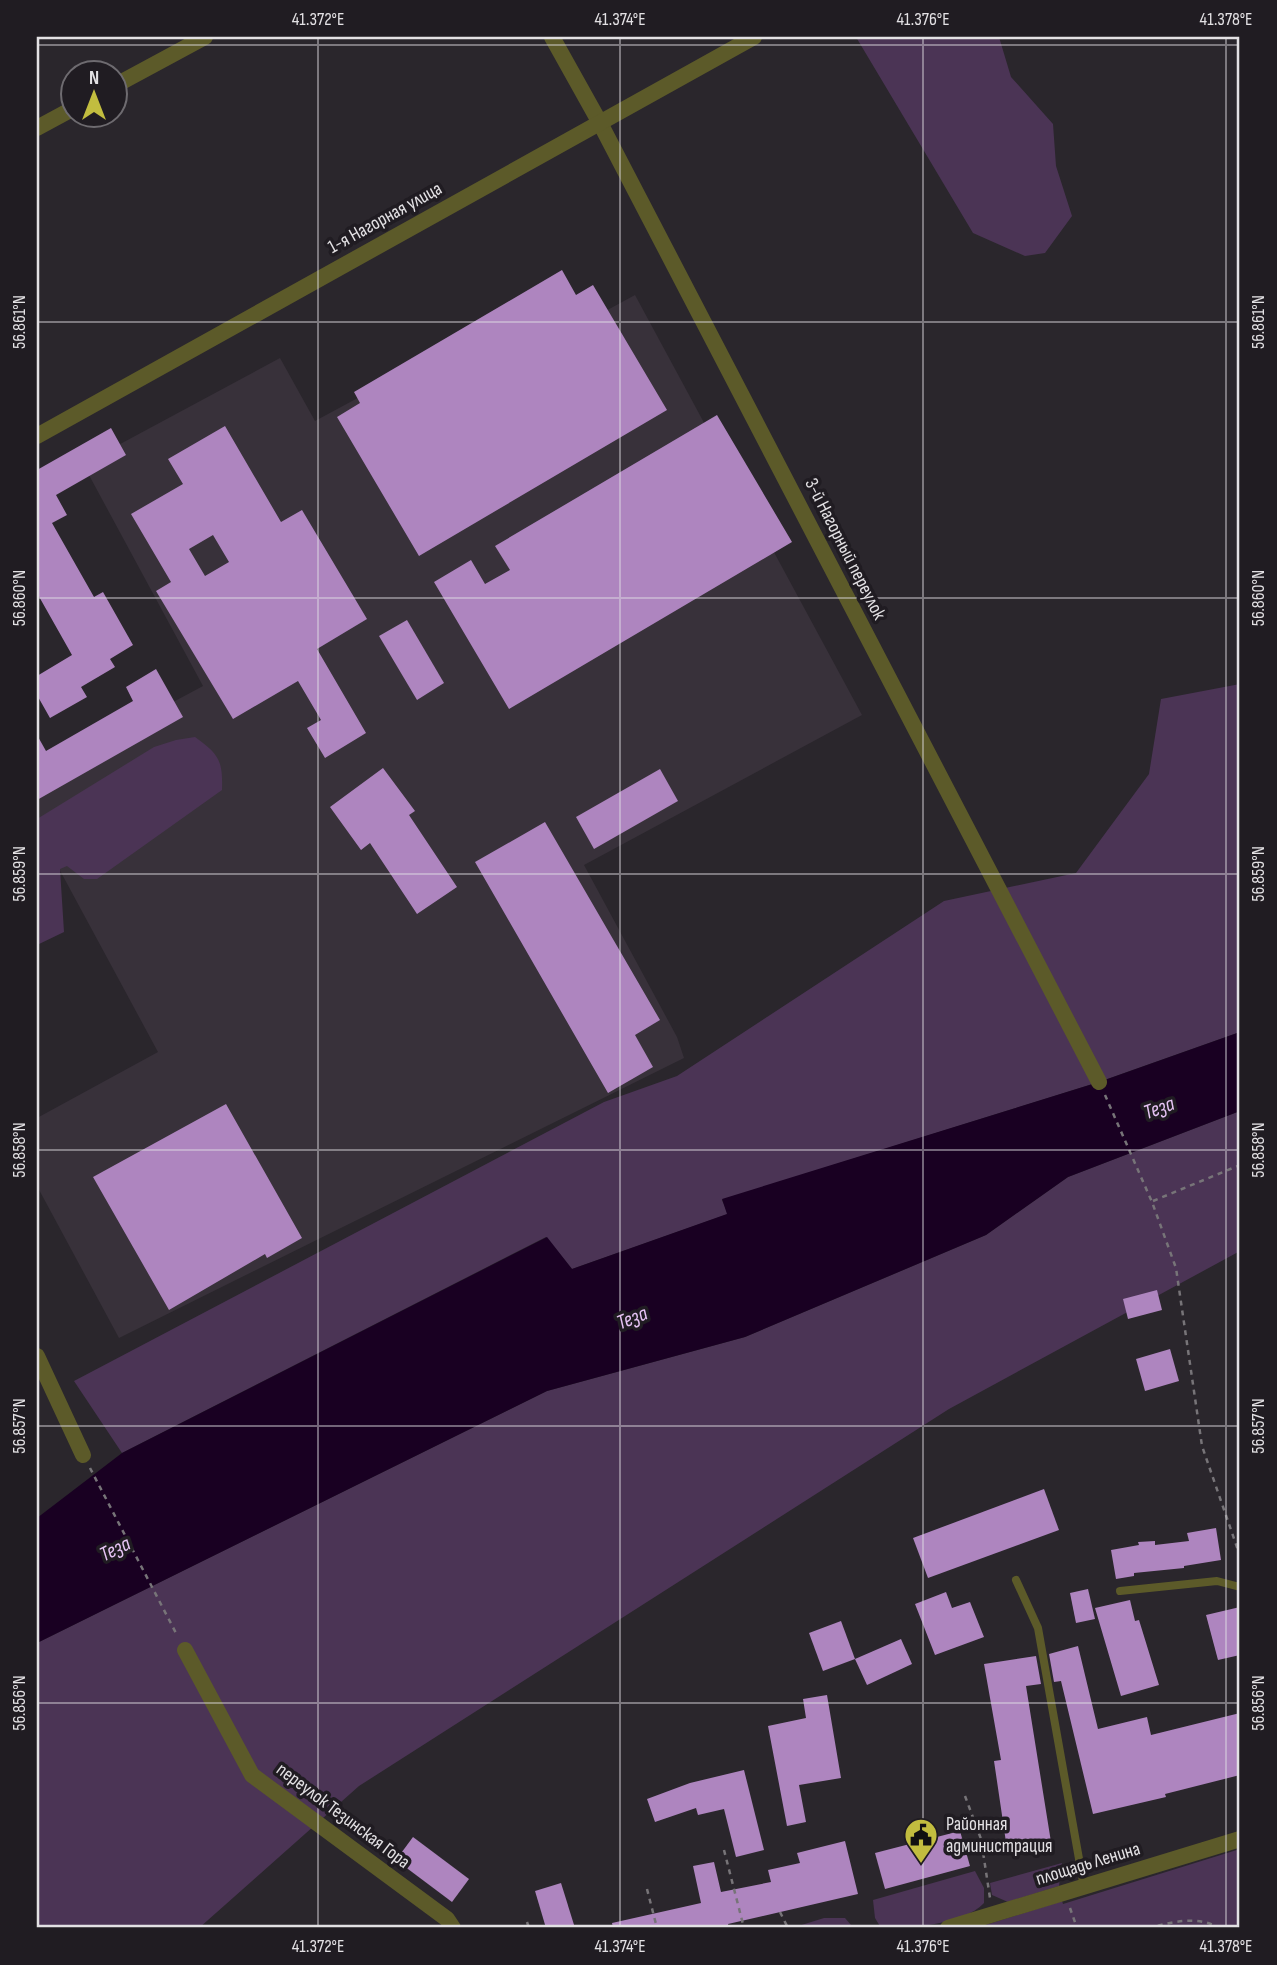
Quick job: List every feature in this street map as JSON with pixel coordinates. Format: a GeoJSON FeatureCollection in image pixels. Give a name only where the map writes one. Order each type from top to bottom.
{"type":"FeatureCollection","features":[{"type":"Feature","properties":{"kind":"street"},"geometry":{"type":"LineString","coordinates":[[130,77],[205,37]]}},
{"type":"Feature","properties":{"kind":"street","name":"3-й Нагорный переулок"},"geometry":{"type":"LineString","coordinates":[[552,37],[600,122],[1099,1082]]}},
{"type":"Feature","properties":{"kind":"street","name":"1-я Нагорная улица"},"geometry":{"type":"LineString","coordinates":[[37,436],[754,37]]}},
{"type":"Feature","properties":{"kind":"street"},"geometry":{"type":"LineString","coordinates":[[37,128],[60,116]]}},
{"type":"Feature","properties":{"kind":"street"},"geometry":{"type":"LineString","coordinates":[[37,1356],[83,1455]]}},
{"type":"Feature","properties":{"kind":"street","name":"переулок Тезинская Гора"},"geometry":{"type":"LineString","coordinates":[[185,1650],[252,1775],[447,1919],[453,1928]]}},
{"type":"Feature","properties":{"kind":"street","name":"площадь Ленина"},"geometry":{"type":"LineString","coordinates":[[948,1928],[1240,1839]]}},
{"type":"Feature","properties":{"kind":"lane"},"geometry":{"type":"LineString","coordinates":[[1017,1580],[1038,1628],[1084,1887]]}},
{"type":"Feature","properties":{"kind":"lane"},"geometry":{"type":"LineString","coordinates":[[1120,1591],[1217,1581],[1240,1587]]}},
{"type":"Feature","properties":{"kind":"path"},"geometry":{"type":"LineString","coordinates":[[1099,1082],[1152,1202],[1175,1268],[1202,1446],[1240,1556]]}},
{"type":"Feature","properties":{"kind":"path"},"geometry":{"type":"LineString","coordinates":[[1152,1202],[1240,1165]]}},
{"type":"Feature","properties":{"kind":"path"},"geometry":{"type":"LineString","coordinates":[[83,1455],[185,1650]]}},
{"type":"Feature","properties":{"kind":"path"},"geometry":{"type":"LineString","coordinates":[[965,1796],[981,1839],[993,1915]]}},
{"type":"Feature","properties":{"kind":"path"},"geometry":{"type":"LineString","coordinates":[[724,1850],[744,1928]]}},
{"type":"Feature","properties":{"kind":"path"},"geometry":{"type":"LineString","coordinates":[[647,1889],[657,1928]]}},
{"type":"Feature","properties":{"kind":"path"},"geometry":{"type":"LineString","coordinates":[[1064,1893],[1077,1928]]}},
{"type":"Feature","properties":{"kind":"path"},"geometry":{"type":"LineString","coordinates":[[780,1912],[788,1928]]}},
{"type":"Feature","properties":{"kind":"path"},"geometry":{"type":"LineString","coordinates":[[1148,1928],[1192,1920],[1211,1923],[1220,1928]]}},
{"type":"Feature","properties":{"kind":"path"},"geometry":{"type":"LineString","coordinates":[[527,1922],[529,1928]]}},
{"type":"Feature","properties":{"kind":"shaded area"},"geometry":{"type":"Polygon","coordinates":[[[856,37],[999,37],[1011,77],[1053,124],[1056,166],[1072,216],[1045,253],[1025,256],[973,233],[856,37]]]}},
{"type":"Feature","properties":{"kind":"shaded area"},"geometry":{"type":"Polygon","coordinates":[[[635,295],[862,715],[584,865],[677,1037],[684,1058],[119,1338],[37,1186],[37,1118],[158,1052],[37,828],[37,775],[203,686],[83,464],[280,358],[315,421],[523,309],[543,345],[635,295]]]}},
{"type":"Feature","properties":{"kind":"shaded area"},"geometry":{"type":"Polygon","coordinates":[[[1240,684],[1240,1032],[1099,1082],[722,1200],[728,1214],[572,1269],[546,1237],[122,1453],[74,1381],[604,1102],[677,1076],[944,901],[1076,873],[1149,774],[1161,699],[1240,684]]]}},
{"type":"Feature","properties":{"kind":"shaded area"},"geometry":{"type":"Polygon","coordinates":[[[195,737],[218,759],[222,772],[222,790],[97,879],[84,879],[67,866],[60,869],[64,932],[37,945],[37,819],[154,747],[195,737]]]}},
{"type":"Feature","properties":{"kind":"shaded area"},"geometry":{"type":"Polygon","coordinates":[[[1240,1111],[1240,1251],[949,1409],[359,1786],[199,1928],[37,1928],[37,1643],[547,1391],[745,1337],[986,1235],[1068,1177],[1240,1111]]]}},
{"type":"Feature","properties":{"kind":"shaded area"},"geometry":{"type":"Polygon","coordinates":[[[1240,1849],[1240,1928],[976,1928],[1062,1901],[1063,1904],[1240,1849]]]}},
{"type":"Feature","properties":{"kind":"shaded area"},"geometry":{"type":"Polygon","coordinates":[[[1062,1863],[1059,1886],[1008,1902],[992,1895],[990,1883],[1062,1863]]]}},
{"type":"Feature","properties":{"kind":"shaded area"},"geometry":{"type":"Polygon","coordinates":[[[975,1871],[984,1888],[984,1903],[963,1916],[936,1924],[893,1928],[881,1928],[875,1918],[873,1900],[975,1871]]]}},
{"type":"Feature","properties":{"kind":"shaded area"},"geometry":{"type":"Polygon","coordinates":[[[824,1918],[845,1918],[851,1925],[850,1928],[792,1928],[824,1918]]]}},
{"type":"Feature","properties":{"kind":"water","name":"Теза"},"geometry":{"type":"Polygon","coordinates":[[[1240,1032],[1240,1111],[1068,1177],[986,1235],[745,1337],[547,1391],[37,1643],[37,1518],[122,1453],[547,1237],[572,1269],[727,1214],[722,1199],[1099,1082],[1240,1032]]]}},
{"type":"Feature","properties":{"kind":"building"},"geometry":{"type":"Polygon","coordinates":[[[562,270],[576,295],[593,285],[667,410],[419,556],[337,417],[360,403],[354,392],[562,270]]]}},
{"type":"Feature","properties":{"kind":"building"},"geometry":{"type":"Polygon","coordinates":[[[717,415],[792,542],[509,709],[434,582],[471,560],[485,584],[510,570],[495,546],[717,415]]]}},
{"type":"Feature","properties":{"kind":"building"},"geometry":{"type":"Polygon","coordinates":[[[225,426],[281,522],[302,510],[367,619],[317,649],[366,733],[325,758],[307,728],[321,720],[298,681],[233,719],[156,591],[171,582],[131,514],[183,484],[168,459],[225,426]],[[213,535],[189,549],[205,576],[229,562],[213,535]]]}},
{"type":"Feature","properties":{"kind":"building"},"geometry":{"type":"Polygon","coordinates":[[[111,428],[126,455],[56,495],[67,515],[52,523],[94,597],[103,592],[133,645],[110,659],[115,667],[81,687],[87,697],[50,718],[37,695],[37,676],[72,655],[37,593],[37,470],[111,428]]]}},
{"type":"Feature","properties":{"kind":"building"},"geometry":{"type":"Polygon","coordinates":[[[407,620],[444,683],[417,700],[379,636],[407,620]]]}},
{"type":"Feature","properties":{"kind":"building"},"geometry":{"type":"Polygon","coordinates":[[[156,669],[183,717],[37,800],[37,735],[46,751],[133,701],[126,687],[156,669]]]}},
{"type":"Feature","properties":{"kind":"building"},"geometry":{"type":"Polygon","coordinates":[[[383,768],[415,811],[409,815],[457,887],[417,914],[370,843],[361,850],[330,807],[383,768]]]}},
{"type":"Feature","properties":{"kind":"building"},"geometry":{"type":"Polygon","coordinates":[[[660,769],[678,801],[594,849],[576,817],[660,769]]]}},
{"type":"Feature","properties":{"kind":"building"},"geometry":{"type":"Polygon","coordinates":[[[545,822],[660,1020],[635,1035],[653,1067],[608,1093],[475,862],[545,822]]]}},
{"type":"Feature","properties":{"kind":"building"},"geometry":{"type":"Polygon","coordinates":[[[226,1104],[302,1238],[267,1258],[265,1254],[169,1310],[93,1177],[226,1104]]]}},
{"type":"Feature","properties":{"kind":"building"},"geometry":{"type":"Polygon","coordinates":[[[1157,1290],[1162,1310],[1128,1319],[1123,1299],[1157,1290]]]}},
{"type":"Feature","properties":{"kind":"building"},"geometry":{"type":"Polygon","coordinates":[[[1170,1349],[1179,1381],[1145,1391],[1136,1359],[1170,1349]]]}},
{"type":"Feature","properties":{"kind":"building"},"geometry":{"type":"Polygon","coordinates":[[[1044,1489],[1059,1530],[928,1578],[913,1538],[1044,1489]]]}},
{"type":"Feature","properties":{"kind":"building"},"geometry":{"type":"Polygon","coordinates":[[[1216,1528],[1221,1560],[1184,1568],[1134,1573],[1134,1576],[1116,1579],[1111,1550],[1139,1545],[1138,1542],[1155,1541],[1155,1545],[1189,1541],[1187,1533],[1216,1528]]]}},
{"type":"Feature","properties":{"kind":"building"},"geometry":{"type":"Polygon","coordinates":[[[1088,1589],[1095,1619],[1076,1623],[1070,1593],[1088,1589]]]}},
{"type":"Feature","properties":{"kind":"building"},"geometry":{"type":"Polygon","coordinates":[[[946,1592],[952,1608],[970,1602],[984,1637],[935,1655],[915,1604],[946,1592]]]}},
{"type":"Feature","properties":{"kind":"building"},"geometry":{"type":"Polygon","coordinates":[[[1130,1600],[1159,1685],[1121,1696],[1095,1608],[1130,1600]]]}},
{"type":"Feature","properties":{"kind":"building"},"geometry":{"type":"Polygon","coordinates":[[[1240,1607],[1240,1655],[1218,1660],[1206,1615],[1240,1607]]]}},
{"type":"Feature","properties":{"kind":"building"},"geometry":{"type":"Polygon","coordinates":[[[841,1621],[855,1659],[823,1671],[809,1633],[841,1621]]]}},
{"type":"Feature","properties":{"kind":"building"},"geometry":{"type":"Polygon","coordinates":[[[901,1639],[912,1664],[867,1685],[855,1659],[901,1639]]]}},
{"type":"Feature","properties":{"kind":"building"},"geometry":{"type":"Polygon","coordinates":[[[1078,1646],[1098,1729],[1147,1717],[1151,1735],[1240,1713],[1240,1775],[1165,1794],[1166,1797],[1093,1814],[1061,1681],[1054,1682],[1049,1654],[1078,1646]]]}},
{"type":"Feature","properties":{"kind":"building"},"geometry":{"type":"Polygon","coordinates":[[[1036,1656],[1041,1684],[1026,1686],[1051,1842],[1007,1849],[994,1761],[1001,1760],[984,1664],[1036,1656]]]}},
{"type":"Feature","properties":{"kind":"building"},"geometry":{"type":"Polygon","coordinates":[[[827,1695],[841,1778],[799,1785],[806,1822],[787,1826],[768,1726],[806,1718],[803,1699],[827,1695]]]}},
{"type":"Feature","properties":{"kind":"building"},"geometry":{"type":"Polygon","coordinates":[[[744,1770],[764,1850],[736,1857],[724,1809],[698,1815],[696,1808],[655,1822],[647,1799],[690,1783],[744,1770]]]}},
{"type":"Feature","properties":{"kind":"building"},"geometry":{"type":"Polygon","coordinates":[[[960,1831],[970,1866],[885,1889],[875,1853],[960,1831]]]}},
{"type":"Feature","properties":{"kind":"building"},"geometry":{"type":"Polygon","coordinates":[[[413,1837],[469,1879],[452,1902],[396,1860],[413,1837]]]}},
{"type":"Feature","properties":{"kind":"building"},"geometry":{"type":"Polygon","coordinates":[[[845,1841],[858,1894],[728,1924],[729,1928],[613,1928],[612,1923],[701,1903],[693,1866],[714,1862],[721,1892],[771,1882],[768,1870],[800,1863],[797,1853],[845,1841]]]}},
{"type":"Feature","properties":{"kind":"building"},"geometry":{"type":"Polygon","coordinates":[[[561,1883],[575,1928],[546,1928],[535,1891],[561,1883]]]}},
{"type":"Feature","properties":{"kind":"place","name":"Районная администрация"},"geometry":{"type":"Point","coordinates":[921,1865]}}]}
